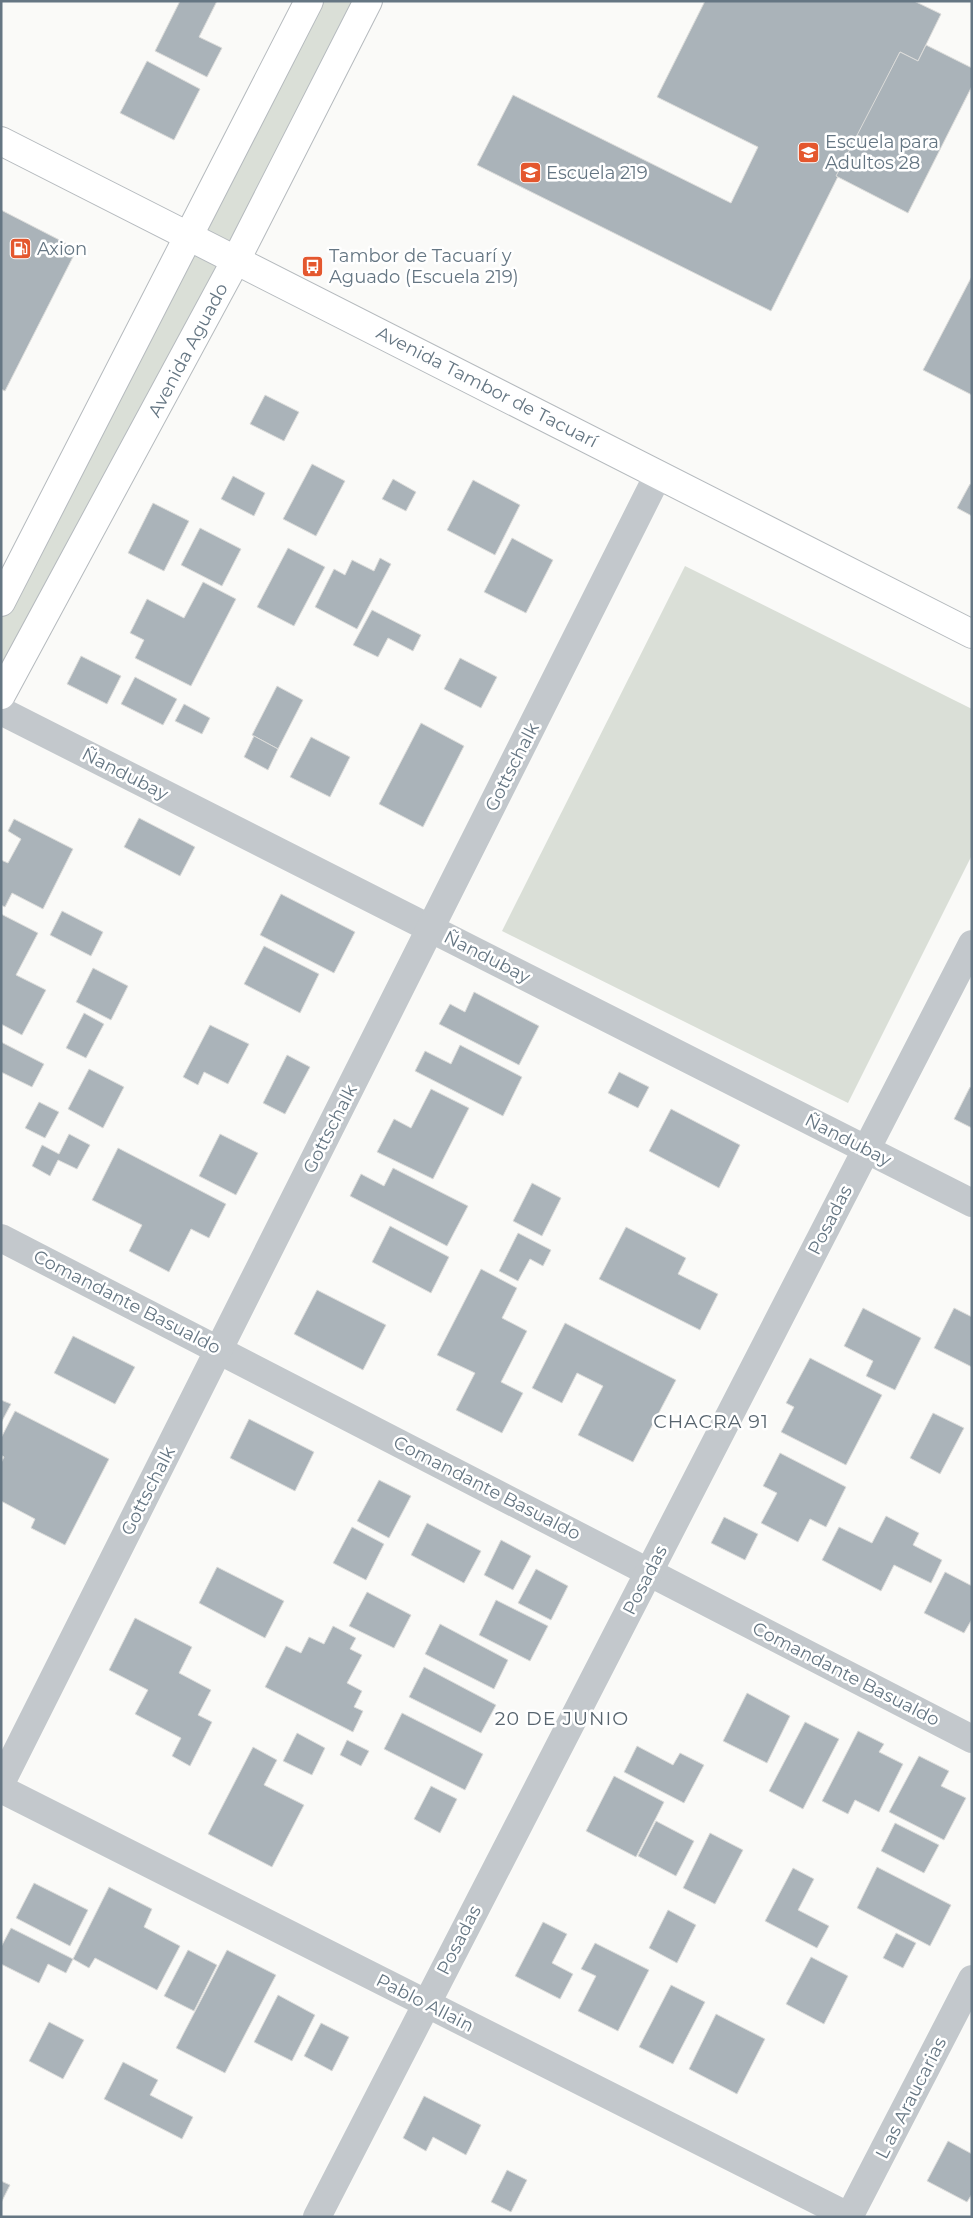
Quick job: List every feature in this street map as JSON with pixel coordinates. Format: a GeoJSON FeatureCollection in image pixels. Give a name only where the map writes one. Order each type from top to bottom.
{"type":"FeatureCollection","features":[{"type":"Feature","properties":{"kind":"main road"},"geometry":{"type":"LineString","coordinates":[[1,602],[190,237],[309,1]]}},
{"type":"Feature","properties":{"kind":"main road","name":"Avenida Aguado"},"geometry":{"type":"LineString","coordinates":[[1,695],[236,260],[368,1]]}},
{"type":"Feature","properties":{"kind":"main road","name":"Avenida Tambor de Tacuarí"},"geometry":{"type":"LineString","coordinates":[[1,141],[972,634]]}},
{"type":"Feature","properties":{"kind":"street","name":"Gottschalk"},"geometry":{"type":"LineString","coordinates":[[1,1783],[658,475]]}},
{"type":"Feature","properties":{"kind":"street","name":"Ñandubay"},"geometry":{"type":"LineString","coordinates":[[1,711],[972,1203]]}},
{"type":"Feature","properties":{"kind":"street","name":"Posadas"},"geometry":{"type":"LineString","coordinates":[[317,2217],[972,944]]}},
{"type":"Feature","properties":{"kind":"street","name":"Comandante Basualdo"},"geometry":{"type":"LineString","coordinates":[[1,1238],[972,1739]]}},
{"type":"Feature","properties":{"kind":"street","name":"Pablo Allain"},"geometry":{"type":"LineString","coordinates":[[1,1789],[850,2217]]}},
{"type":"Feature","properties":{"kind":"street","name":"L as Araucarias"},"geometry":{"type":"LineString","coordinates":[[850,2217],[972,1979]]}},
{"type":"Feature","properties":{"kind":"shaded area"},"geometry":{"type":"Polygon","coordinates":[[[309,1],[356,1],[1,694],[1,606],[309,1]]]}},
{"type":"Feature","properties":{"kind":"shaded area"},"geometry":{"type":"Polygon","coordinates":[[[685,566],[972,709],[972,855],[848,1103],[502,931],[685,566]]]}},
{"type":"Feature","properties":{"kind":"building"},"geometry":{"type":"Polygon","coordinates":[[[180,1],[217,1],[199,37],[222,48],[207,77],[155,51],[180,1]]]}},
{"type":"Feature","properties":{"kind":"building"},"geometry":{"type":"Polygon","coordinates":[[[705,1],[914,1],[941,14],[918,61],[900,52],[771,311],[477,165],[513,95],[731,203],[758,147],[657,97],[705,1]]]}},
{"type":"Feature","properties":{"kind":"building"},"geometry":{"type":"Polygon","coordinates":[[[926,45],[972,68],[972,86],[908,213],[836,176],[900,52],[918,61],[926,45]]]}},
{"type":"Feature","properties":{"kind":"building"},"geometry":{"type":"Polygon","coordinates":[[[147,61],[200,89],[174,140],[120,113],[147,61]]]}},
{"type":"Feature","properties":{"kind":"building"},"geometry":{"type":"Polygon","coordinates":[[[1,210],[77,249],[5,391],[1,389],[1,210]]]}},
{"type":"Feature","properties":{"kind":"building"},"geometry":{"type":"Polygon","coordinates":[[[972,276],[972,395],[923,370],[972,276]]]}},
{"type":"Feature","properties":{"kind":"building"},"geometry":{"type":"Polygon","coordinates":[[[265,395],[299,412],[284,441],[250,424],[265,395]]]}},
{"type":"Feature","properties":{"kind":"building"},"geometry":{"type":"Polygon","coordinates":[[[312,464],[345,481],[316,536],[283,519],[312,464]]]}},
{"type":"Feature","properties":{"kind":"building"},"geometry":{"type":"Polygon","coordinates":[[[233,476],[265,493],[254,516],[221,499],[233,476]]]}},
{"type":"Feature","properties":{"kind":"building"},"geometry":{"type":"Polygon","coordinates":[[[393,479],[416,492],[406,511],[382,499],[393,479]]]}},
{"type":"Feature","properties":{"kind":"building"},"geometry":{"type":"Polygon","coordinates":[[[473,480],[520,505],[495,555],[447,530],[473,480]]]}},
{"type":"Feature","properties":{"kind":"building"},"geometry":{"type":"Polygon","coordinates":[[[970,484],[972,485],[972,516],[957,508],[970,484]]]}},
{"type":"Feature","properties":{"kind":"building"},"geometry":{"type":"Polygon","coordinates":[[[153,503],[189,521],[164,571],[128,553],[153,503]]]}},
{"type":"Feature","properties":{"kind":"building"},"geometry":{"type":"Polygon","coordinates":[[[200,528],[241,549],[222,586],[181,565],[200,528]]]}},
{"type":"Feature","properties":{"kind":"building"},"geometry":{"type":"Polygon","coordinates":[[[512,538],[553,560],[526,613],[484,592],[512,538]]]}},
{"type":"Feature","properties":{"kind":"building"},"geometry":{"type":"Polygon","coordinates":[[[288,548],[325,567],[294,626],[257,607],[288,548]]]}},
{"type":"Feature","properties":{"kind":"building"},"geometry":{"type":"Polygon","coordinates":[[[380,558],[391,564],[357,629],[315,607],[334,569],[345,575],[352,560],[374,571],[380,558]]]}},
{"type":"Feature","properties":{"kind":"building"},"geometry":{"type":"Polygon","coordinates":[[[203,582],[236,599],[191,686],[135,658],[144,640],[130,633],[147,599],[184,618],[203,582]]]}},
{"type":"Feature","properties":{"kind":"building"},"geometry":{"type":"Polygon","coordinates":[[[372,610],[421,635],[413,651],[388,638],[378,657],[353,645],[372,610]]]}},
{"type":"Feature","properties":{"kind":"building"},"geometry":{"type":"Polygon","coordinates":[[[81,656],[121,676],[107,704],[67,684],[81,656]]]}},
{"type":"Feature","properties":{"kind":"building"},"geometry":{"type":"Polygon","coordinates":[[[460,658],[497,677],[481,708],[444,689],[460,658]]]}},
{"type":"Feature","properties":{"kind":"building"},"geometry":{"type":"Polygon","coordinates":[[[135,677],[177,699],[163,725],[121,704],[135,677]]]}},
{"type":"Feature","properties":{"kind":"building"},"geometry":{"type":"Polygon","coordinates":[[[277,686],[303,700],[278,749],[252,735],[277,686]]]}},
{"type":"Feature","properties":{"kind":"building"},"geometry":{"type":"Polygon","coordinates":[[[184,704],[210,718],[202,734],[175,721],[184,704]]]}},
{"type":"Feature","properties":{"kind":"building"},"geometry":{"type":"Polygon","coordinates":[[[421,723],[464,746],[423,827],[379,804],[421,723]]]}},
{"type":"Feature","properties":{"kind":"building"},"geometry":{"type":"Polygon","coordinates":[[[254,736],[278,749],[268,770],[244,757],[254,736]]]}},
{"type":"Feature","properties":{"kind":"building"},"geometry":{"type":"Polygon","coordinates":[[[311,737],[350,757],[330,797],[290,777],[311,737]]]}},
{"type":"Feature","properties":{"kind":"building"},"geometry":{"type":"Polygon","coordinates":[[[139,818],[195,847],[180,876],[124,847],[139,818]]]}},
{"type":"Feature","properties":{"kind":"building"},"geometry":{"type":"Polygon","coordinates":[[[14,819],[73,849],[43,909],[12,893],[5,907],[1,905],[1,860],[8,863],[21,839],[8,831],[14,819]]]}},
{"type":"Feature","properties":{"kind":"building"},"geometry":{"type":"Polygon","coordinates":[[[281,894],[355,932],[334,973],[260,935],[281,894]]]}},
{"type":"Feature","properties":{"kind":"building"},"geometry":{"type":"Polygon","coordinates":[[[62,911],[103,932],[91,956],[50,935],[62,911]]]}},
{"type":"Feature","properties":{"kind":"building"},"geometry":{"type":"Polygon","coordinates":[[[1,914],[38,933],[16,975],[46,990],[22,1035],[1,1024],[1,914]]]}},
{"type":"Feature","properties":{"kind":"building"},"geometry":{"type":"Polygon","coordinates":[[[264,946],[319,974],[300,1013],[244,984],[264,946]]]}},
{"type":"Feature","properties":{"kind":"building"},"geometry":{"type":"Polygon","coordinates":[[[93,968],[128,986],[111,1020],[76,1002],[93,968]]]}},
{"type":"Feature","properties":{"kind":"building"},"geometry":{"type":"Polygon","coordinates":[[[474,992],[539,1026],[519,1065],[439,1024],[450,1004],[465,1012],[474,992]]]}},
{"type":"Feature","properties":{"kind":"building"},"geometry":{"type":"Polygon","coordinates":[[[84,1013],[104,1024],[86,1058],[66,1048],[84,1013]]]}},
{"type":"Feature","properties":{"kind":"building"},"geometry":{"type":"Polygon","coordinates":[[[210,1025],[249,1044],[228,1084],[204,1072],[198,1085],[183,1077],[210,1025]]]}},
{"type":"Feature","properties":{"kind":"building"},"geometry":{"type":"Polygon","coordinates":[[[1,1042],[44,1064],[32,1087],[1,1072],[1,1042]]]}},
{"type":"Feature","properties":{"kind":"building"},"geometry":{"type":"Polygon","coordinates":[[[460,1045],[522,1077],[503,1116],[415,1071],[425,1051],[451,1064],[460,1045]]]}},
{"type":"Feature","properties":{"kind":"building"},"geometry":{"type":"Polygon","coordinates":[[[287,1055],[310,1067],[285,1114],[263,1103],[287,1055]]]}},
{"type":"Feature","properties":{"kind":"building"},"geometry":{"type":"Polygon","coordinates":[[[89,1069],[124,1087],[103,1128],[68,1109],[89,1069]]]}},
{"type":"Feature","properties":{"kind":"building"},"geometry":{"type":"Polygon","coordinates":[[[619,1072],[649,1087],[638,1108],[608,1093],[619,1072]]]}},
{"type":"Feature","properties":{"kind":"building"},"geometry":{"type":"Polygon","coordinates":[[[970,1087],[972,1088],[972,1128],[954,1119],[970,1087]]]}},
{"type":"Feature","properties":{"kind":"building"},"geometry":{"type":"Polygon","coordinates":[[[431,1089],[469,1108],[433,1179],[377,1152],[394,1119],[411,1128],[431,1089]]]}},
{"type":"Feature","properties":{"kind":"building"},"geometry":{"type":"Polygon","coordinates":[[[39,1102],[59,1112],[45,1138],[25,1128],[39,1102]]]}},
{"type":"Feature","properties":{"kind":"building"},"geometry":{"type":"Polygon","coordinates":[[[671,1109],[740,1145],[719,1188],[649,1151],[671,1109]]]}},
{"type":"Feature","properties":{"kind":"building"},"geometry":{"type":"Polygon","coordinates":[[[69,1134],[90,1145],[77,1169],[58,1160],[50,1176],[32,1166],[42,1145],[59,1154],[69,1134]]]}},
{"type":"Feature","properties":{"kind":"building"},"geometry":{"type":"Polygon","coordinates":[[[220,1134],[258,1153],[236,1195],[199,1176],[220,1134]]]}},
{"type":"Feature","properties":{"kind":"building"},"geometry":{"type":"Polygon","coordinates":[[[118,1148],[226,1204],[209,1238],[191,1229],[169,1272],[129,1251],[142,1225],[92,1200],[118,1148]]]}},
{"type":"Feature","properties":{"kind":"building"},"geometry":{"type":"Polygon","coordinates":[[[393,1168],[468,1206],[447,1246],[350,1196],[361,1174],[384,1186],[393,1168]]]}},
{"type":"Feature","properties":{"kind":"building"},"geometry":{"type":"Polygon","coordinates":[[[532,1183],[561,1198],[542,1236],[513,1221],[532,1183]]]}},
{"type":"Feature","properties":{"kind":"building"},"geometry":{"type":"Polygon","coordinates":[[[390,1226],[449,1257],[431,1293],[372,1262],[390,1226]]]}},
{"type":"Feature","properties":{"kind":"building"},"geometry":{"type":"Polygon","coordinates":[[[626,1227],[686,1258],[678,1274],[718,1294],[700,1330],[599,1279],[626,1227]]]}},
{"type":"Feature","properties":{"kind":"building"},"geometry":{"type":"Polygon","coordinates":[[[518,1233],[551,1250],[543,1266],[530,1259],[518,1281],[499,1271],[518,1233]]]}},
{"type":"Feature","properties":{"kind":"building"},"geometry":{"type":"Polygon","coordinates":[[[481,1269],[517,1288],[502,1318],[527,1331],[501,1382],[523,1393],[502,1433],[456,1410],[475,1373],[437,1355],[481,1269]]]}},
{"type":"Feature","properties":{"kind":"building"},"geometry":{"type":"Polygon","coordinates":[[[317,1290],[386,1325],[363,1370],[294,1334],[317,1290]]]}},
{"type":"Feature","properties":{"kind":"building"},"geometry":{"type":"Polygon","coordinates":[[[863,1308],[921,1338],[895,1390],[866,1376],[873,1361],[844,1346],[863,1308]]]}},
{"type":"Feature","properties":{"kind":"building"},"geometry":{"type":"Polygon","coordinates":[[[954,1308],[972,1317],[972,1367],[934,1348],[954,1308]]]}},
{"type":"Feature","properties":{"kind":"building"},"geometry":{"type":"Polygon","coordinates":[[[565,1323],[676,1380],[633,1462],[578,1435],[603,1386],[577,1373],[562,1403],[532,1388],[565,1323]]]}},
{"type":"Feature","properties":{"kind":"building"},"geometry":{"type":"Polygon","coordinates":[[[73,1336],[135,1367],[115,1404],[54,1373],[73,1336]]]}},
{"type":"Feature","properties":{"kind":"building"},"geometry":{"type":"Polygon","coordinates":[[[810,1358],[882,1395],[846,1465],[781,1432],[794,1407],[786,1403],[810,1358]]]}},
{"type":"Feature","properties":{"kind":"building"},"geometry":{"type":"Polygon","coordinates":[[[1,1400],[11,1404],[1,1423],[1,1400]]]}},
{"type":"Feature","properties":{"kind":"building"},"geometry":{"type":"Polygon","coordinates":[[[15,1411],[109,1459],[65,1545],[31,1528],[35,1519],[1,1501],[1,1463],[4,1457],[1,1455],[1,1438],[15,1411]]]}},
{"type":"Feature","properties":{"kind":"building"},"geometry":{"type":"Polygon","coordinates":[[[933,1413],[964,1428],[940,1474],[910,1458],[933,1413]]]}},
{"type":"Feature","properties":{"kind":"building"},"geometry":{"type":"Polygon","coordinates":[[[249,1419],[314,1452],[295,1491],[230,1458],[249,1419]]]}},
{"type":"Feature","properties":{"kind":"building"},"geometry":{"type":"Polygon","coordinates":[[[780,1453],[846,1487],[826,1527],[810,1519],[798,1542],[761,1523],[777,1493],[763,1486],[780,1453]]]}},
{"type":"Feature","properties":{"kind":"building"},"geometry":{"type":"Polygon","coordinates":[[[379,1480],[411,1496],[389,1538],[357,1521],[379,1480]]]}},
{"type":"Feature","properties":{"kind":"building"},"geometry":{"type":"Polygon","coordinates":[[[886,1516],[919,1533],[913,1545],[942,1560],[931,1583],[894,1565],[881,1591],[822,1560],[839,1527],[872,1543],[886,1516]]]}},
{"type":"Feature","properties":{"kind":"building"},"geometry":{"type":"Polygon","coordinates":[[[724,1517],[758,1534],[745,1560],[711,1543],[724,1517]]]}},
{"type":"Feature","properties":{"kind":"building"},"geometry":{"type":"Polygon","coordinates":[[[427,1523],[481,1551],[464,1583],[411,1555],[427,1523]]]}},
{"type":"Feature","properties":{"kind":"building"},"geometry":{"type":"Polygon","coordinates":[[[352,1527],[384,1544],[366,1580],[333,1563],[352,1527]]]}},
{"type":"Feature","properties":{"kind":"building"},"geometry":{"type":"Polygon","coordinates":[[[501,1540],[531,1556],[513,1590],[484,1575],[501,1540]]]}},
{"type":"Feature","properties":{"kind":"building"},"geometry":{"type":"Polygon","coordinates":[[[217,1567],[284,1601],[265,1638],[199,1603],[217,1567]]]}},
{"type":"Feature","properties":{"kind":"building"},"geometry":{"type":"Polygon","coordinates":[[[536,1569],[568,1586],[551,1620],[518,1603],[536,1569]]]}},
{"type":"Feature","properties":{"kind":"building"},"geometry":{"type":"Polygon","coordinates":[[[945,1572],[972,1586],[972,1619],[964,1633],[924,1613],[945,1572]]]}},
{"type":"Feature","properties":{"kind":"building"},"geometry":{"type":"Polygon","coordinates":[[[367,1592],[411,1615],[394,1648],[349,1626],[367,1592]]]}},
{"type":"Feature","properties":{"kind":"building"},"geometry":{"type":"Polygon","coordinates":[[[496,1600],[548,1626],[530,1661],[479,1635],[496,1600]]]}},
{"type":"Feature","properties":{"kind":"building"},"geometry":{"type":"Polygon","coordinates":[[[135,1618],[192,1647],[179,1673],[211,1690],[198,1715],[212,1722],[190,1766],[172,1756],[181,1738],[135,1714],[148,1690],[109,1670],[135,1618]]]}},
{"type":"Feature","properties":{"kind":"building"},"geometry":{"type":"Polygon","coordinates":[[[440,1624],[508,1660],[494,1689],[425,1654],[440,1624]]]}},
{"type":"Feature","properties":{"kind":"building"},"geometry":{"type":"Polygon","coordinates":[[[333,1626],[356,1638],[350,1649],[362,1655],[347,1683],[362,1691],[354,1707],[363,1711],[353,1732],[265,1687],[286,1646],[301,1653],[309,1637],[324,1644],[333,1626]]]}},
{"type":"Feature","properties":{"kind":"building"},"geometry":{"type":"Polygon","coordinates":[[[424,1667],[496,1705],[481,1733],[409,1697],[424,1667]]]}},
{"type":"Feature","properties":{"kind":"building"},"geometry":{"type":"Polygon","coordinates":[[[747,1693],[790,1716],[767,1763],[723,1741],[747,1693]]]}},
{"type":"Feature","properties":{"kind":"building"},"geometry":{"type":"Polygon","coordinates":[[[402,1713],[483,1754],[465,1790],[384,1749],[402,1713]]]}},
{"type":"Feature","properties":{"kind":"building"},"geometry":{"type":"Polygon","coordinates":[[[805,1722],[839,1739],[803,1809],[769,1791],[805,1722]]]}},
{"type":"Feature","properties":{"kind":"building"},"geometry":{"type":"Polygon","coordinates":[[[858,1731],[884,1744],[879,1752],[903,1764],[879,1812],[855,1800],[848,1814],[822,1801],[858,1731]]]}},
{"type":"Feature","properties":{"kind":"building"},"geometry":{"type":"Polygon","coordinates":[[[297,1733],[325,1748],[312,1775],[283,1761],[297,1733]]]}},
{"type":"Feature","properties":{"kind":"building"},"geometry":{"type":"Polygon","coordinates":[[[347,1740],[369,1751],[361,1766],[340,1755],[347,1740]]]}},
{"type":"Feature","properties":{"kind":"building"},"geometry":{"type":"Polygon","coordinates":[[[637,1746],[673,1765],[680,1753],[704,1765],[684,1803],[624,1772],[637,1746]]]}},
{"type":"Feature","properties":{"kind":"building"},"geometry":{"type":"Polygon","coordinates":[[[253,1747],[277,1760],[264,1785],[304,1805],[272,1867],[208,1834],[253,1747]]]}},
{"type":"Feature","properties":{"kind":"building"},"geometry":{"type":"Polygon","coordinates":[[[919,1756],[949,1771],[941,1786],[966,1798],[944,1840],[889,1812],[919,1756]]]}},
{"type":"Feature","properties":{"kind":"building"},"geometry":{"type":"Polygon","coordinates":[[[614,1776],[664,1802],[636,1857],[586,1831],[614,1776]]]}},
{"type":"Feature","properties":{"kind":"building"},"geometry":{"type":"Polygon","coordinates":[[[431,1786],[457,1799],[440,1833],[414,1819],[431,1786]]]}},
{"type":"Feature","properties":{"kind":"building"},"geometry":{"type":"Polygon","coordinates":[[[656,1821],[694,1841],[676,1876],[638,1856],[656,1821]]]}},
{"type":"Feature","properties":{"kind":"building"},"geometry":{"type":"Polygon","coordinates":[[[895,1823],[939,1845],[924,1873],[881,1851],[895,1823]]]}},
{"type":"Feature","properties":{"kind":"building"},"geometry":{"type":"Polygon","coordinates":[[[710,1833],[743,1850],[715,1904],[683,1888],[710,1833]]]}},
{"type":"Feature","properties":{"kind":"building"},"geometry":{"type":"Polygon","coordinates":[[[877,1867],[951,1905],[930,1946],[857,1908],[877,1867]]]}},
{"type":"Feature","properties":{"kind":"building"},"geometry":{"type":"Polygon","coordinates":[[[793,1868],[814,1879],[798,1910],[829,1926],[817,1948],[765,1921],[793,1868]]]}},
{"type":"Feature","properties":{"kind":"building"},"geometry":{"type":"Polygon","coordinates":[[[34,1883],[88,1910],[70,1946],[16,1918],[34,1883]]]}},
{"type":"Feature","properties":{"kind":"building"},"geometry":{"type":"Polygon","coordinates":[[[109,1887],[152,1909],[144,1927],[180,1946],[157,1990],[95,1958],[89,1968],[73,1959],[109,1887]]]}},
{"type":"Feature","properties":{"kind":"building"},"geometry":{"type":"Polygon","coordinates":[[[668,1910],[696,1925],[677,1963],[649,1948],[668,1910]]]}},
{"type":"Feature","properties":{"kind":"building"},"geometry":{"type":"Polygon","coordinates":[[[543,1922],[567,1934],[552,1963],[573,1974],[560,1999],[515,1976],[543,1922]]]}},
{"type":"Feature","properties":{"kind":"building"},"geometry":{"type":"Polygon","coordinates":[[[11,1928],[73,1959],[66,1973],[48,1964],[39,1983],[1,1964],[1,1947],[11,1928]]]}},
{"type":"Feature","properties":{"kind":"building"},"geometry":{"type":"Polygon","coordinates":[[[896,1933],[916,1943],[903,1968],[883,1958],[896,1933]]]}},
{"type":"Feature","properties":{"kind":"building"},"geometry":{"type":"Polygon","coordinates":[[[595,1943],[649,1970],[618,2031],[578,2011],[596,1976],[581,1969],[595,1943]]]}},
{"type":"Feature","properties":{"kind":"building"},"geometry":{"type":"Polygon","coordinates":[[[188,1950],[217,1965],[194,2011],[164,1996],[188,1950]]]}},
{"type":"Feature","properties":{"kind":"building"},"geometry":{"type":"Polygon","coordinates":[[[227,1950],[276,1975],[225,2073],[176,2048],[227,1950]]]}},
{"type":"Feature","properties":{"kind":"building"},"geometry":{"type":"Polygon","coordinates":[[[811,1957],[848,1976],[824,2024],[786,2004],[811,1957]]]}},
{"type":"Feature","properties":{"kind":"building"},"geometry":{"type":"Polygon","coordinates":[[[671,1985],[705,2002],[673,2064],[639,2047],[671,1985]]]}},
{"type":"Feature","properties":{"kind":"building"},"geometry":{"type":"Polygon","coordinates":[[[278,1995],[315,2015],[292,2061],[254,2042],[278,1995]]]}},
{"type":"Feature","properties":{"kind":"building"},"geometry":{"type":"Polygon","coordinates":[[[716,2014],[765,2039],[737,2094],[689,2069],[716,2014]]]}},
{"type":"Feature","properties":{"kind":"building"},"geometry":{"type":"Polygon","coordinates":[[[49,2022],[84,2040],[63,2079],[29,2061],[49,2022]]]}},
{"type":"Feature","properties":{"kind":"building"},"geometry":{"type":"Polygon","coordinates":[[[321,2023],[349,2037],[332,2071],[304,2056],[321,2023]]]}},
{"type":"Feature","properties":{"kind":"building"},"geometry":{"type":"Polygon","coordinates":[[[123,2062],[158,2080],[150,2095],[193,2117],[182,2139],[104,2099],[123,2062]]]}},
{"type":"Feature","properties":{"kind":"building"},"geometry":{"type":"Polygon","coordinates":[[[424,2096],[481,2125],[466,2155],[433,2137],[426,2151],[403,2138],[424,2096]]]}},
{"type":"Feature","properties":{"kind":"building"},"geometry":{"type":"Polygon","coordinates":[[[948,2141],[972,2154],[972,2194],[967,2202],[927,2181],[948,2141]]]}},
{"type":"Feature","properties":{"kind":"building"},"geometry":{"type":"Polygon","coordinates":[[[507,2170],[527,2180],[511,2212],[491,2202],[507,2170]]]}},
{"type":"Feature","properties":{"kind":"building"},"geometry":{"type":"Polygon","coordinates":[[[1,2181],[10,2185],[1,2203],[1,2181]]]}},
{"type":"Feature","properties":{"kind":"place","name":"Escuela para Adultos 28"},"geometry":{"type":"Point","coordinates":[809,152]}},
{"type":"Feature","properties":{"kind":"place","name":"Escuela 219"},"geometry":{"type":"Point","coordinates":[530,173]}},
{"type":"Feature","properties":{"kind":"place","name":"Axion"},"geometry":{"type":"Point","coordinates":[21,249]}},
{"type":"Feature","properties":{"kind":"place","name":"Tambor de Tacuarí y Aguado (Escuela 219)"},"geometry":{"type":"Point","coordinates":[313,266]}},
{"type":"Feature","properties":{"kind":"district","name":"CHACRA 91"},"geometry":{"type":"Point","coordinates":[711,1421]}},
{"type":"Feature","properties":{"kind":"district","name":"20 DE JUNIO"},"geometry":{"type":"Point","coordinates":[562,1718]}}]}
